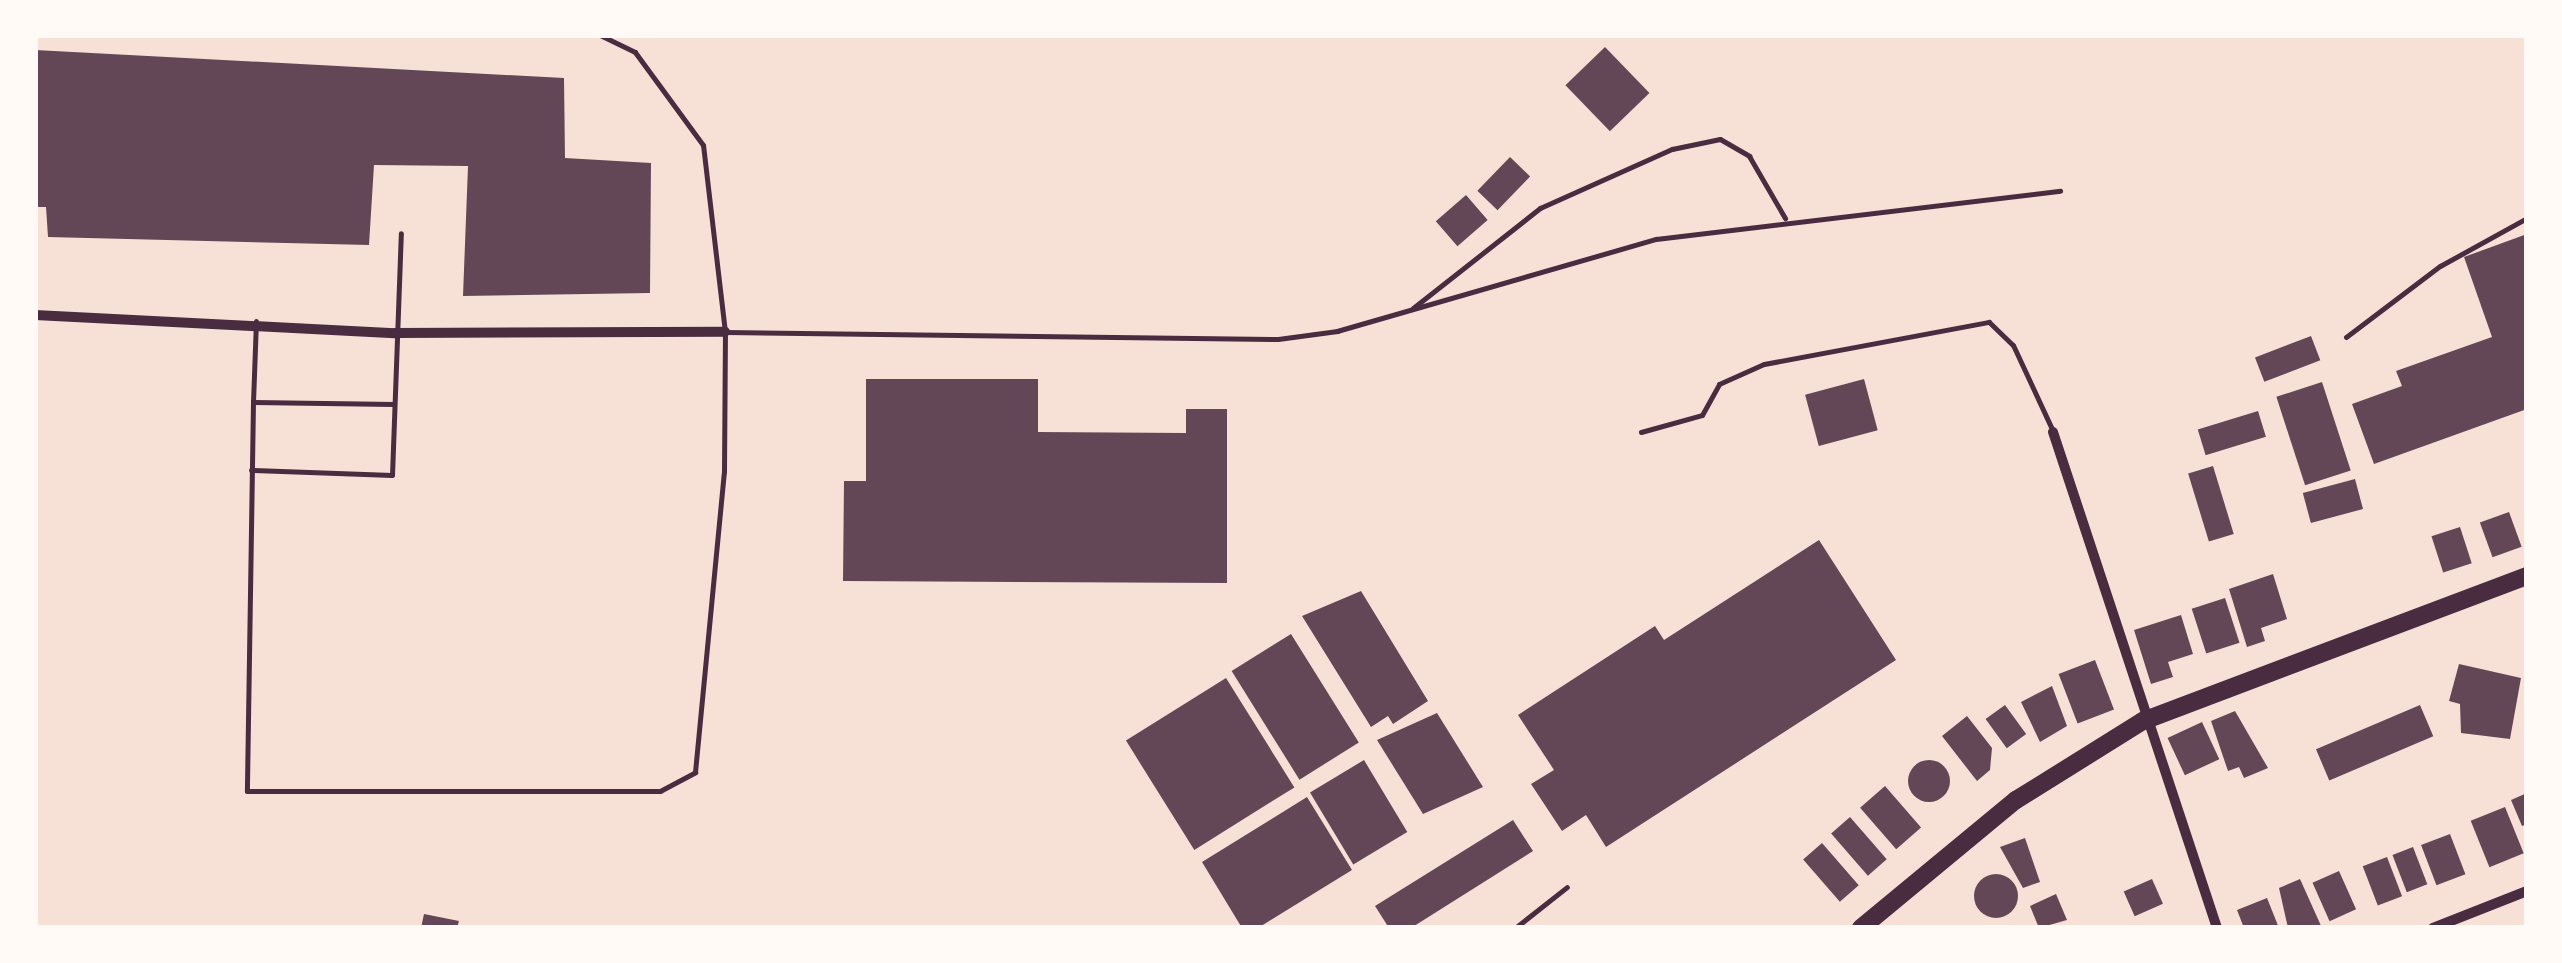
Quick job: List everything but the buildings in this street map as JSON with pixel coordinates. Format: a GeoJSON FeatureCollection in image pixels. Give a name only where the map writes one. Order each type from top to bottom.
{"type":"FeatureCollection","features":[{"type":"Feature","properties":{"kind":"main road"},"geometry":{"type":"LineString","coordinates":[[1861,928],[2016,800],[2143,721],[2527,576]]}},
{"type":"Feature","properties":{"kind":"street"},"geometry":{"type":"LineString","coordinates":[[35,315],[256,321],[394,333],[725,332]]}},
{"type":"Feature","properties":{"kind":"street"},"geometry":{"type":"LineString","coordinates":[[2054,432],[2143,721],[2216,928]]}},
{"type":"Feature","properties":{"kind":"street"},"geometry":{"type":"LineString","coordinates":[[2432,928],[2527,891]]}},
{"type":"Feature","properties":{"kind":"lane"},"geometry":{"type":"LineString","coordinates":[[256,321],[247,791],[660,791],[695,772],[724,472],[725,332],[703,146],[635,52],[600,35]]}},
{"type":"Feature","properties":{"kind":"lane"},"geometry":{"type":"LineString","coordinates":[[1412,309],[1540,208],[1672,149],[1720,140],[1750,156],[1785,218]]}},
{"type":"Feature","properties":{"kind":"lane"},"geometry":{"type":"LineString","coordinates":[[725,332],[1278,339],[1412,309],[1656,239],[1785,218],[2060,191]]}},
{"type":"Feature","properties":{"kind":"lane"},"geometry":{"type":"LineString","coordinates":[[2346,337],[2440,266],[2527,218]]}},
{"type":"Feature","properties":{"kind":"lane"},"geometry":{"type":"LineString","coordinates":[[251,470],[392,476],[400,233]]}},
{"type":"Feature","properties":{"kind":"lane"},"geometry":{"type":"LineString","coordinates":[[1641,432],[1702,415],[1720,384],[1764,364],[1989,322],[2013,345],[2054,432]]}},
{"type":"Feature","properties":{"kind":"lane"},"geometry":{"type":"LineString","coordinates":[[253,402],[394,404]]}},
{"type":"Feature","properties":{"kind":"lane"},"geometry":{"type":"LineString","coordinates":[[1514,928],[1567,887]]}}]}
